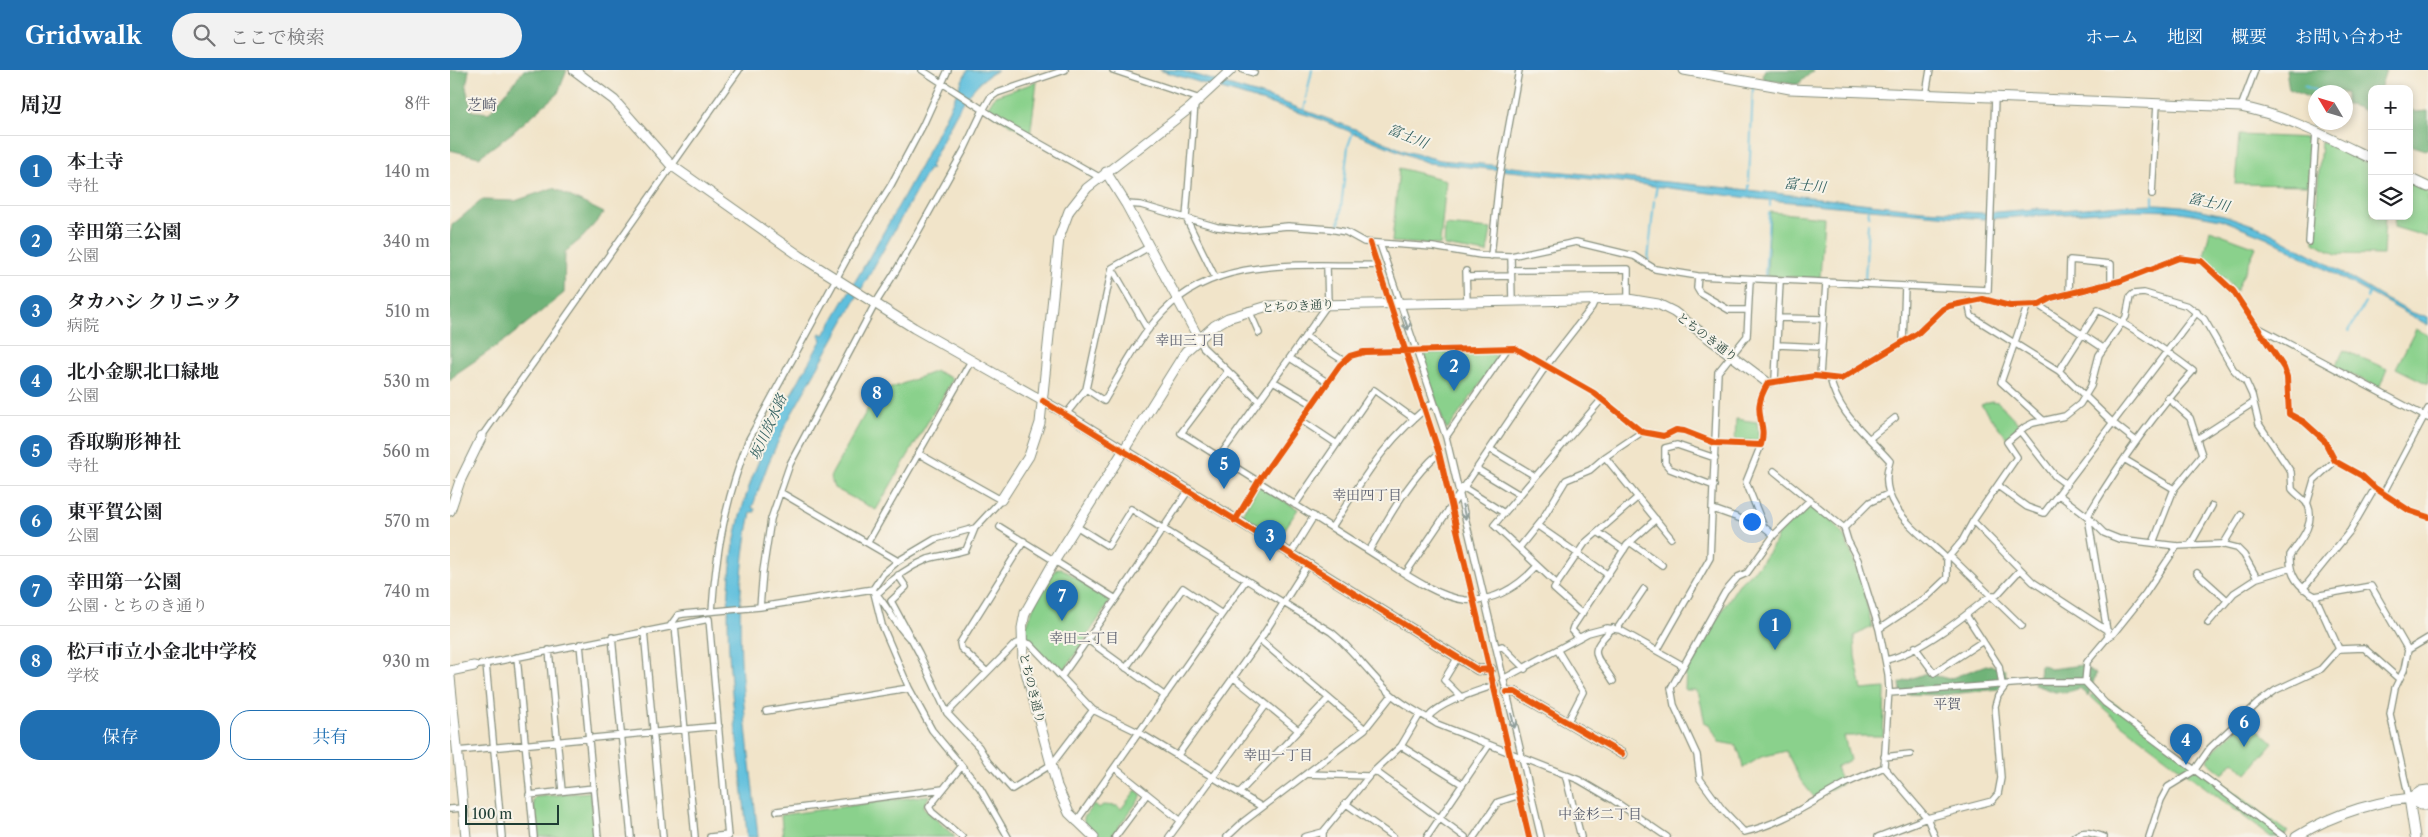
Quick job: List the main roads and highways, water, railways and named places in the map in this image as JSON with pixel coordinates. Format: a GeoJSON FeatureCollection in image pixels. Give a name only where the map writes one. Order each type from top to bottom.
{"type":"FeatureCollection","features":[{"type":"Feature","properties":{"kind":"water"},"geometry":{"type":"Polygon","coordinates":[[[967,70],[998,70],[986,77],[975,87],[950,125],[930,166],[932,168],[928,170],[786,424],[768,464],[752,508],[755,509],[755,512],[751,512],[744,553],[740,634],[745,715],[758,837],[747,837],[730,667],[728,625],[729,582],[735,541],[745,499],[769,437],[822,339],[819,335],[820,333],[824,335],[899,204],[935,138],[967,70]]]}},
{"type":"Feature","properties":{"kind":"water"},"geometry":{"type":"Polygon","coordinates":[[[1159,70],[1179,70],[1274,99],[1355,129],[1405,151],[1440,160],[1739,189],[1923,210],[1983,213],[2035,209],[2061,210],[2120,205],[2157,204],[2182,206],[2224,215],[2261,228],[2316,257],[2387,300],[2412,313],[2428,317],[2428,325],[2268,238],[2221,219],[2175,211],[2132,210],[1983,219],[1757,199],[1622,182],[1428,163],[1314,117],[1159,70]]]}},
{"type":"Feature","properties":{"kind":"waterway"},"geometry":{"type":"LineString","coordinates":[[1306,98],[1312,70]]}},
{"type":"Feature","properties":{"kind":"waterway"},"geometry":{"type":"LineString","coordinates":[[1749,181],[1753,86]]}},
{"type":"Feature","properties":{"kind":"waterway"},"geometry":{"type":"LineString","coordinates":[[2304,86],[2308,87]]}},
{"type":"Feature","properties":{"kind":"waterway"},"geometry":{"type":"LineString","coordinates":[[1303,112],[1306,102]]}},
{"type":"Feature","properties":{"kind":"waterway"},"geometry":{"type":"LineString","coordinates":[[1339,225],[1348,146],[1353,132]]}},
{"type":"Feature","properties":{"kind":"waterway"},"geometry":{"type":"LineString","coordinates":[[1655,197],[1657,185]]}},
{"type":"Feature","properties":{"kind":"waterway"},"geometry":{"type":"LineString","coordinates":[[1749,185],[1749,192]]}},
{"type":"Feature","properties":{"kind":"waterway"},"geometry":{"type":"LineString","coordinates":[[2153,196],[2153,206]]}},
{"type":"Feature","properties":{"kind":"waterway"},"geometry":{"type":"LineString","coordinates":[[1770,199],[1770,206]]}},
{"type":"Feature","properties":{"kind":"waterway"},"geometry":{"type":"LineString","coordinates":[[1648,261],[1654,201]]}},
{"type":"Feature","properties":{"kind":"waterway"},"geometry":{"type":"LineString","coordinates":[[1868,206],[1869,216]]}},
{"type":"Feature","properties":{"kind":"waterway"},"geometry":{"type":"LineString","coordinates":[[1765,277],[1769,213]]}},
{"type":"Feature","properties":{"kind":"waterway"},"geometry":{"type":"LineString","coordinates":[[1865,281],[1868,223]]}},
{"type":"Feature","properties":{"kind":"waterway","name":"富士川"},"geometry":{"type":"LineString","coordinates":[[2367,298],[2370,292]]}},
{"type":"Feature","properties":{"kind":"waterway"},"geometry":{"type":"LineString","coordinates":[[2349,331],[2365,303]]}},
{"type":"Feature","properties":{"kind":"place","name":"幸田第三公園"},"geometry":{"type":"Point","coordinates":[1454,391]}},
{"type":"Feature","properties":{"kind":"place","name":"松戸市立小金北中学校"},"geometry":{"type":"Point","coordinates":[877,418]}},
{"type":"Feature","properties":{"kind":"place","name":"香取駒形神社"},"geometry":{"type":"Point","coordinates":[1224,489]}},
{"type":"Feature","properties":{"kind":"place","name":"タカハシ クリニック"},"geometry":{"type":"Point","coordinates":[1270,561]}},
{"type":"Feature","properties":{"kind":"place","name":"幸田第一公園"},"geometry":{"type":"Point","coordinates":[1062,621]}},
{"type":"Feature","properties":{"kind":"place","name":"本土寺"},"geometry":{"type":"Point","coordinates":[1775,650]}},
{"type":"Feature","properties":{"kind":"place","name":"東平賀公園"},"geometry":{"type":"Point","coordinates":[2244,747]}},
{"type":"Feature","properties":{"kind":"place","name":"北小金駅北口緑地"},"geometry":{"type":"Point","coordinates":[2186,765]}},
{"type":"Feature","properties":{"kind":"district","name":"芝崎"},"geometry":{"type":"Point","coordinates":[482,105]}},
{"type":"Feature","properties":{"kind":"district","name":"幸田三丁目"},"geometry":{"type":"Point","coordinates":[1190,340]}},
{"type":"Feature","properties":{"kind":"district","name":"幸田四丁目"},"geometry":{"type":"Point","coordinates":[1367,495]}},
{"type":"Feature","properties":{"kind":"district","name":"幸田二丁目"},"geometry":{"type":"Point","coordinates":[1084,638]}},
{"type":"Feature","properties":{"kind":"district","name":"平賀"},"geometry":{"type":"Point","coordinates":[1947,704]}},
{"type":"Feature","properties":{"kind":"district","name":"幸田一丁目"},"geometry":{"type":"Point","coordinates":[1278,755]}},
{"type":"Feature","properties":{"kind":"district","name":"中金杉二丁目"},"geometry":{"type":"Point","coordinates":[1600,814]}},
{"type":"Feature","properties":{"kind":"water label","name":"坂川放水路"},"geometry":{"type":"Point","coordinates":[768,427]}}]}
